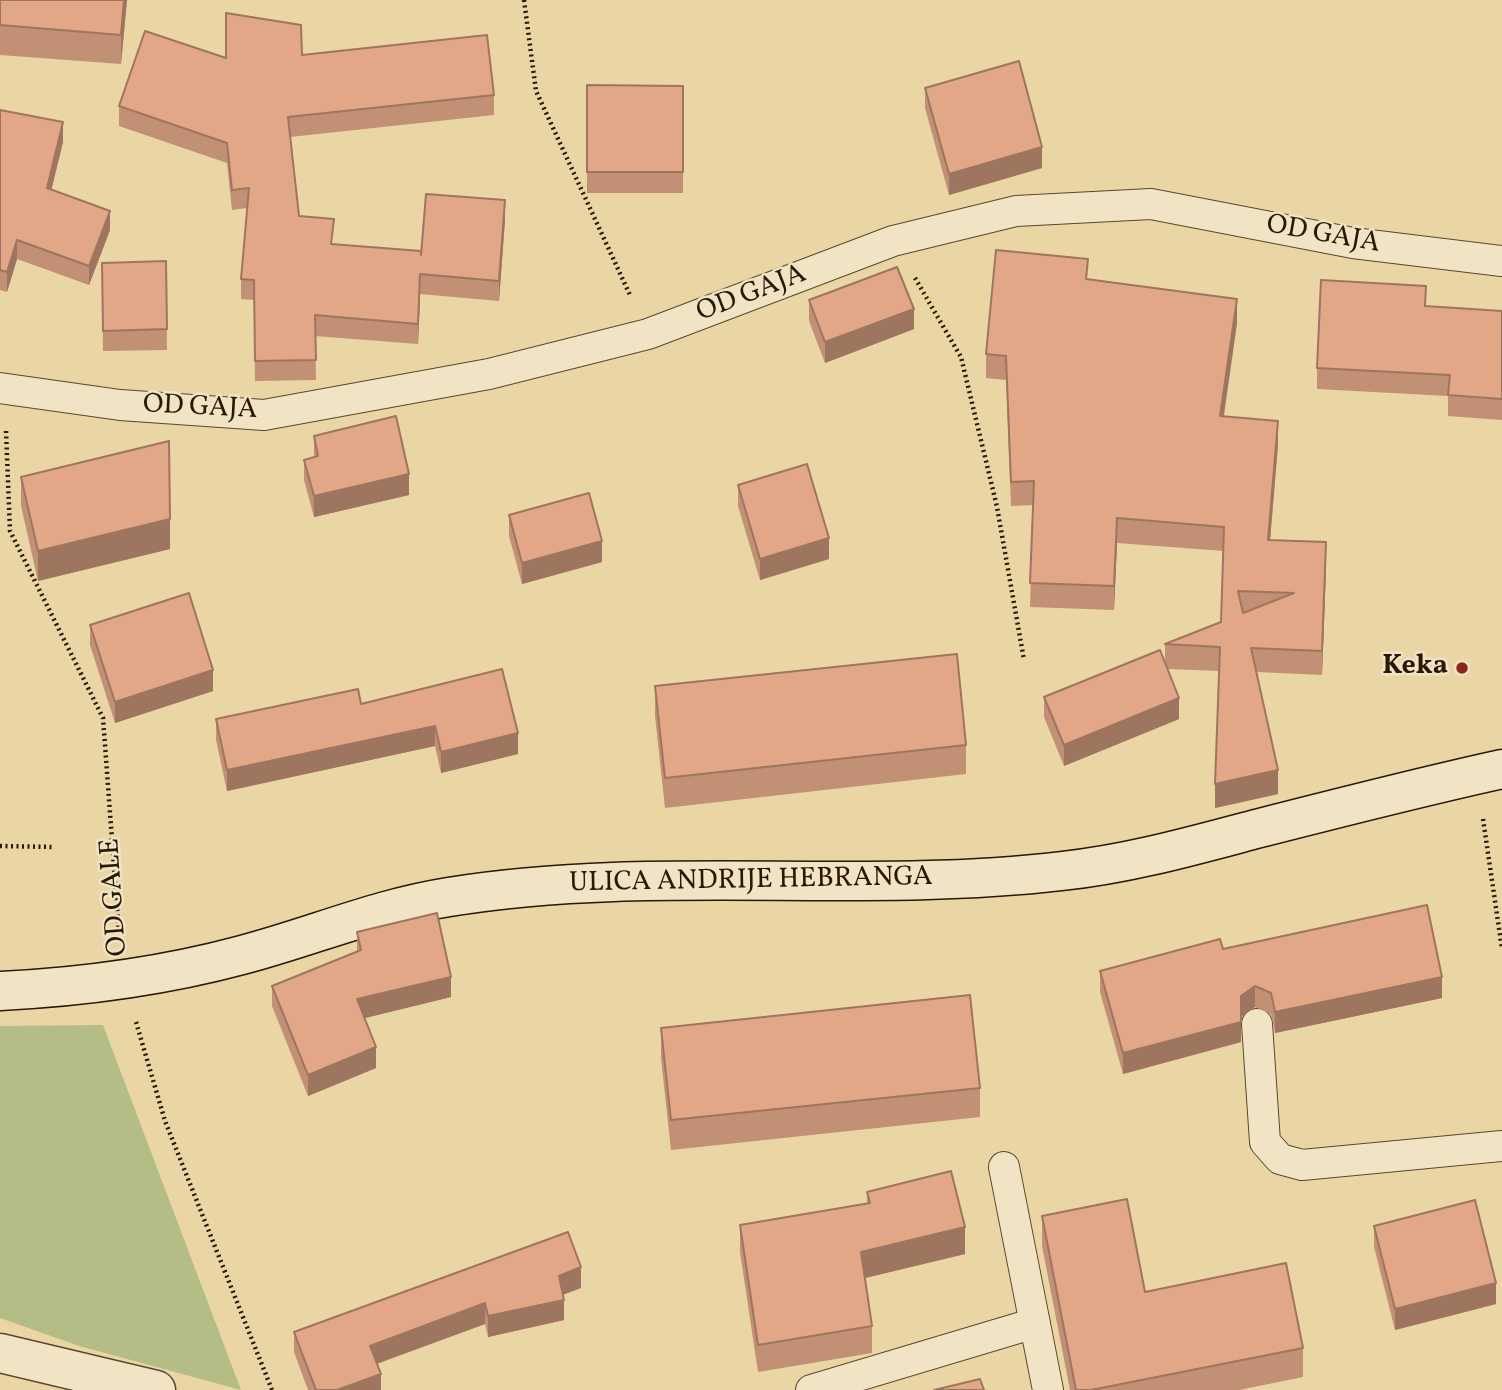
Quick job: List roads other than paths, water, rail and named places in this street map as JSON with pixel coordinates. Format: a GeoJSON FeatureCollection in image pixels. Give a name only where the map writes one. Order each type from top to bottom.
{"type":"FeatureCollection","features":[{"type":"Feature","properties":{"kind":"street","name":"ULICA ANDRIJE HEBRANGA"},"geometry":{"type":"LineString","coordinates":[[0,991],[123,979],[241,955],[366,916],[447,897],[647,880],[966,878],[1086,868],[1138,860],[1489,771]]}},
{"type":"Feature","properties":{"kind":"street"},"geometry":{"type":"LineString","coordinates":[[0,1353],[156,1390]]}},
{"type":"Feature","properties":{"kind":"lane","name":"OD GAJA"},"geometry":{"type":"LineString","coordinates":[[0,388],[120,405],[264,415],[489,374],[648,334],[893,241],[1016,211],[1151,204],[1353,243],[1502,261]]}},
{"type":"Feature","properties":{"kind":"lane"},"geometry":{"type":"LineString","coordinates":[[1257,1024],[1265,1142],[1280,1159],[1302,1165],[1502,1146]]}},
{"type":"Feature","properties":{"kind":"lane"},"geometry":{"type":"LineString","coordinates":[[1004,1167],[1048,1390]]}},
{"type":"Feature","properties":{"kind":"lane"},"geometry":{"type":"LineString","coordinates":[[811,1390],[1035,1323]]}},
{"type":"Feature","properties":{"kind":"place","name":"Keka"},"geometry":{"type":"Point","coordinates":[1462,668]}}]}
